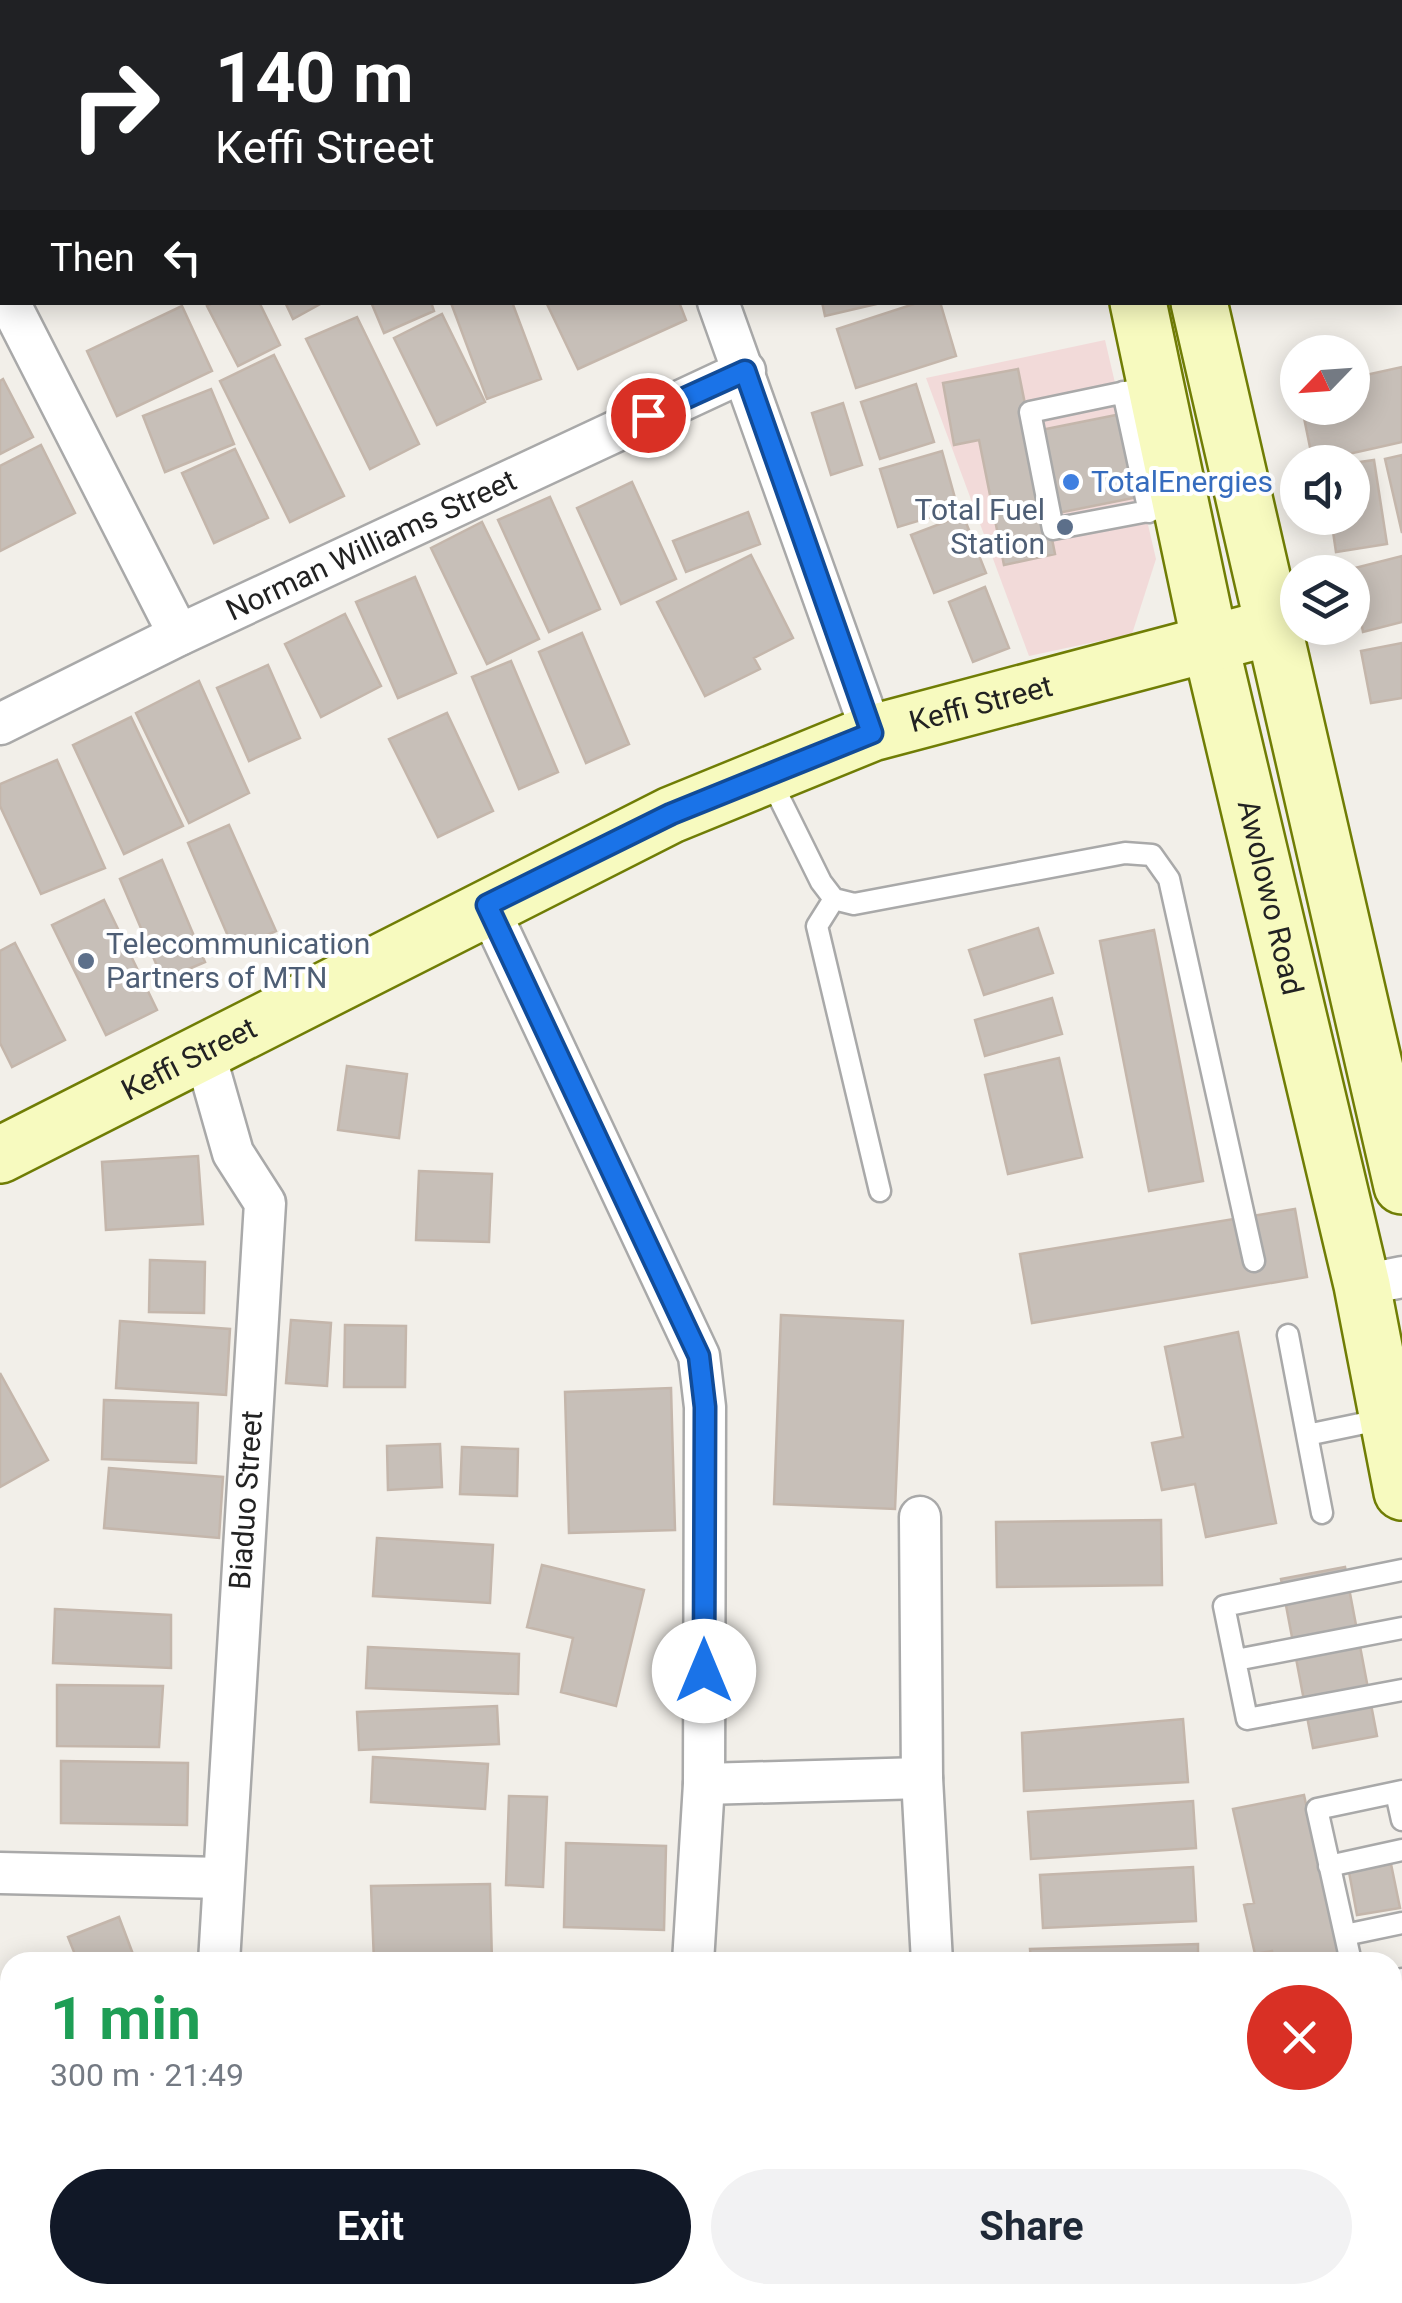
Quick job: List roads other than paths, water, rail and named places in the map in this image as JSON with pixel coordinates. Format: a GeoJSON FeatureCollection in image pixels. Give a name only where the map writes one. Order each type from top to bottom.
{"type":"FeatureCollection","features":[{"type":"Feature","properties":{"kind":"main road","name":"Awolowo Road"},"geometry":{"type":"LineString","coordinates":[[1138,305],[1140,389],[1165,508],[1210,643],[1382,1281],[1386,1419],[1402,1492]]}},
{"type":"Feature","properties":{"kind":"main road"},"geometry":{"type":"LineString","coordinates":[[1200,305],[1402,1186]]}},
{"type":"Feature","properties":{"kind":"main road","name":"Keffi Street"},"geometry":{"type":"LineString","coordinates":[[0,1155],[671,814],[872,733],[1272,627]]}},
{"type":"Feature","properties":{"kind":"street"},"geometry":{"type":"LineString","coordinates":[[12,305],[179,634]]}},
{"type":"Feature","properties":{"kind":"street"},"geometry":{"type":"LineString","coordinates":[[719,305],[872,733]]}},
{"type":"Feature","properties":{"kind":"street","name":"Norman Williams Street"},"geometry":{"type":"LineString","coordinates":[[0,724],[179,634],[745,371]]}},
{"type":"Feature","properties":{"kind":"street"},"geometry":{"type":"LineString","coordinates":[[487,905],[699,1356],[705,1407],[704,1784],[694,1952]]}},
{"type":"Feature","properties":{"kind":"street","name":"Biaduo Street"},"geometry":{"type":"LineString","coordinates":[[204,1050],[234,1153],[265,1203],[220,1952]]}},
{"type":"Feature","properties":{"kind":"street"},"geometry":{"type":"LineString","coordinates":[[920,1518],[922,1778],[931,1952]]}},
{"type":"Feature","properties":{"kind":"street"},"geometry":{"type":"LineString","coordinates":[[704,1784],[922,1778]]}},
{"type":"Feature","properties":{"kind":"street"},"geometry":{"type":"LineString","coordinates":[[0,1873],[222,1878]]}},
{"type":"Feature","properties":{"kind":"lane"},"geometry":{"type":"LineString","coordinates":[[1140,389],[1129,435],[1136,469],[1165,508],[1053,529],[1030,412],[1140,389]]}},
{"type":"Feature","properties":{"kind":"lane"},"geometry":{"type":"LineString","coordinates":[[768,775],[834,899],[854,904],[1125,853],[1152,855],[1169,878],[1254,1260]]}},
{"type":"Feature","properties":{"kind":"lane"},"geometry":{"type":"LineString","coordinates":[[834,899],[817,926],[880,1191]]}},
{"type":"Feature","properties":{"kind":"lane"},"geometry":{"type":"LineString","coordinates":[[1288,1335],[1322,1513]]}},
{"type":"Feature","properties":{"kind":"lane"},"geometry":{"type":"LineString","coordinates":[[1306,1434],[1386,1419]]}},
{"type":"Feature","properties":{"kind":"lane"},"geometry":{"type":"LineString","coordinates":[[1402,1570],[1224,1606],[1247,1719],[1402,1690]]}},
{"type":"Feature","properties":{"kind":"lane"},"geometry":{"type":"LineString","coordinates":[[1236,1660],[1402,1628]]}},
{"type":"Feature","properties":{"kind":"lane"},"geometry":{"type":"LineString","coordinates":[[1349,1952],[1317,1810],[1399,1792],[1402,1820]]}},
{"type":"Feature","properties":{"kind":"lane"},"geometry":{"type":"LineString","coordinates":[[1329,1866],[1402,1850]]}},
{"type":"Feature","properties":{"kind":"lane"},"geometry":{"type":"LineString","coordinates":[[1345,1935],[1402,1924]]}},
{"type":"Feature","properties":{"kind":"place","name":"TotalEnergies"},"geometry":{"type":"Point","coordinates":[1071,482]}},
{"type":"Feature","properties":{"kind":"place","name":"Total Fuel Station"},"geometry":{"type":"Point","coordinates":[1065,527]}},
{"type":"Feature","properties":{"kind":"place","name":"Telecommunication Partners of MTN"},"geometry":{"type":"Point","coordinates":[86,961]}}]}
